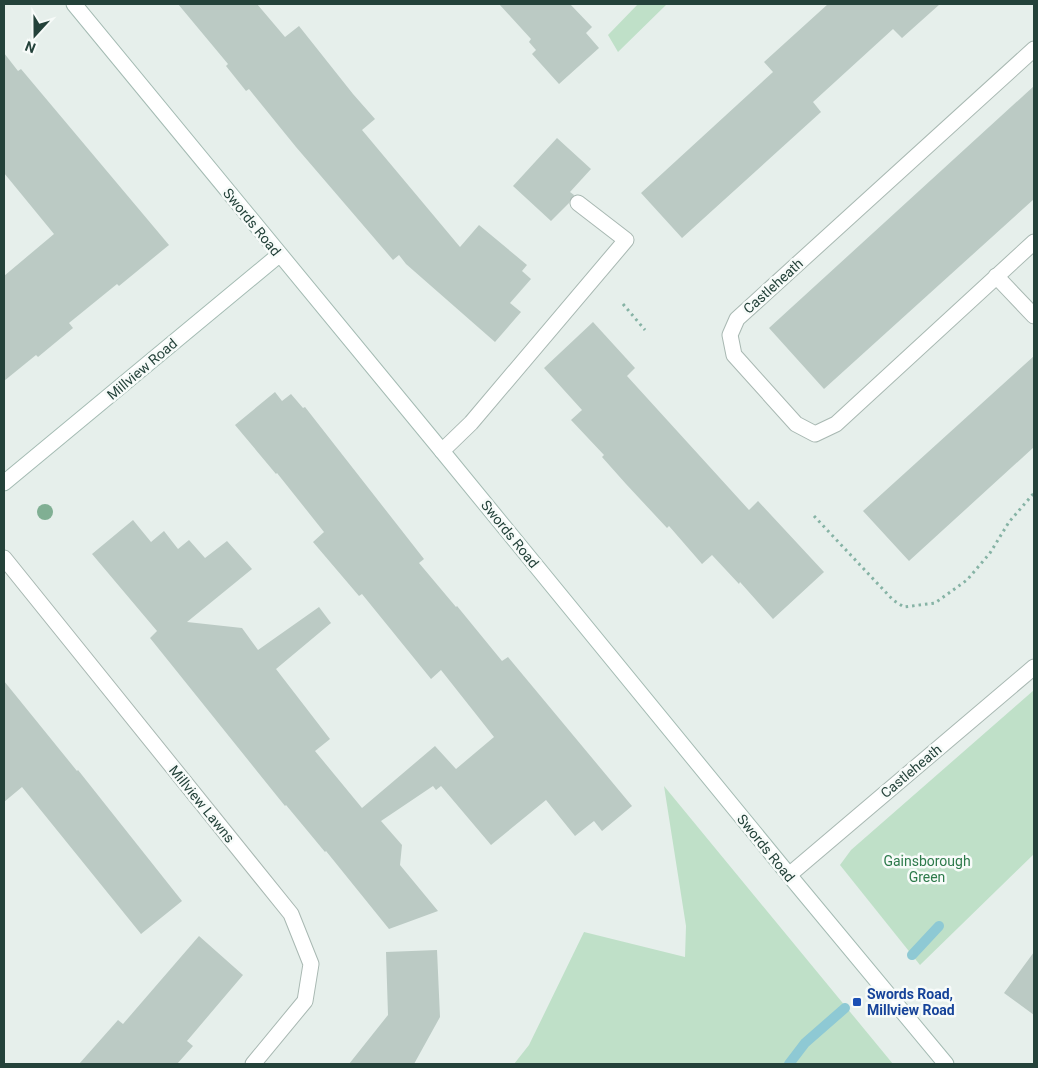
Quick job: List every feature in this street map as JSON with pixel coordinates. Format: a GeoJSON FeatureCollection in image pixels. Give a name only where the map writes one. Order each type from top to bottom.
{"type":"FeatureCollection","features":[{"type":"Feature","properties":{"kind":"street","name":"Swords Road"},"geometry":{"type":"LineString","coordinates":[[74,4],[788,875],[946,1064]]}},
{"type":"Feature","properties":{"kind":"street","name":"Castleheath"},"geometry":{"type":"LineString","coordinates":[[1034,48],[737,319],[730,335],[734,355],[796,424],[815,434],[836,424],[1034,242]]}},
{"type":"Feature","properties":{"kind":"street"},"geometry":{"type":"LineString","coordinates":[[442,451],[471,423],[626,240],[578,203]]}},
{"type":"Feature","properties":{"kind":"street","name":"Millview Road"},"geometry":{"type":"LineString","coordinates":[[4,483],[280,255]]}},
{"type":"Feature","properties":{"kind":"street"},"geometry":{"type":"LineString","coordinates":[[996,276],[1034,316]]}},
{"type":"Feature","properties":{"kind":"street","name":"Millview Lawns"},"geometry":{"type":"LineString","coordinates":[[4,558],[291,914],[311,964],[305,1001],[253,1064]]}},
{"type":"Feature","properties":{"kind":"street","name":"Castleheath"},"geometry":{"type":"LineString","coordinates":[[788,875],[1034,667]]}},
{"type":"Feature","properties":{"kind":"path"},"geometry":{"type":"LineString","coordinates":[[623,304],[645,330]]}},
{"type":"Feature","properties":{"kind":"path"},"geometry":{"type":"LineString","coordinates":[[814,516],[893,600],[904,608],[935,603],[967,580],[990,553],[1009,522],[1034,493]]}},
{"type":"Feature","properties":{"kind":"green space"},"geometry":{"type":"Polygon","coordinates":[[[638,4],[667,4],[618,52],[608,35],[638,4]]]}},
{"type":"Feature","properties":{"kind":"green space","name":"Gainsborough Green"},"geometry":{"type":"Polygon","coordinates":[[[1034,690],[1034,854],[920,965],[840,865],[851,850],[1034,690]]]}},
{"type":"Feature","properties":{"kind":"green space"},"geometry":{"type":"Polygon","coordinates":[[[664,786],[893,1064],[514,1064],[529,1045],[584,932],[685,957],[686,926],[664,786]]]}},
{"type":"Feature","properties":{"kind":"building"},"geometry":{"type":"Polygon","coordinates":[[[178,4],[257,4],[285,37],[299,26],[375,119],[362,130],[460,247],[479,225],[527,265],[522,271],[531,279],[510,303],[521,312],[495,342],[406,264],[399,255],[393,260],[249,89],[246,91],[226,66],[228,64],[178,4]]]}},
{"type":"Feature","properties":{"kind":"building"},"geometry":{"type":"Polygon","coordinates":[[[499,4],[570,4],[592,27],[586,33],[599,48],[559,84],[532,54],[536,50],[529,42],[531,39],[499,4]]]}},
{"type":"Feature","properties":{"kind":"building"},"geometry":{"type":"Polygon","coordinates":[[[828,4],[940,4],[902,38],[893,29],[813,102],[821,112],[682,238],[641,193],[773,72],[764,62],[828,4]]]}},
{"type":"Feature","properties":{"kind":"building"},"geometry":{"type":"Polygon","coordinates":[[[4,53],[18,71],[21,69],[169,245],[119,286],[117,284],[69,323],[73,328],[38,357],[36,355],[4,381],[4,276],[54,234],[4,173],[4,53]]]}},
{"type":"Feature","properties":{"kind":"building"},"geometry":{"type":"Polygon","coordinates":[[[1034,86],[1034,199],[824,389],[769,328],[1034,86]]]}},
{"type":"Feature","properties":{"kind":"building"},"geometry":{"type":"Polygon","coordinates":[[[557,138],[591,169],[570,192],[574,195],[569,203],[551,221],[513,186],[557,138]]]}},
{"type":"Feature","properties":{"kind":"building"},"geometry":{"type":"Polygon","coordinates":[[[593,322],[635,368],[627,376],[749,510],[758,501],[824,572],[773,619],[740,582],[739,584],[712,555],[702,564],[669,526],[667,528],[626,484],[602,457],[604,455],[571,420],[582,410],[544,368],[593,322]]]}},
{"type":"Feature","properties":{"kind":"building"},"geometry":{"type":"Polygon","coordinates":[[[1034,356],[1034,447],[909,561],[863,511],[1034,356]]]}},
{"type":"Feature","properties":{"kind":"building"},"geometry":{"type":"Polygon","coordinates":[[[275,392],[282,401],[291,394],[303,408],[305,407],[424,559],[419,563],[502,661],[508,657],[632,806],[602,831],[594,821],[575,836],[546,800],[491,845],[441,786],[436,790],[433,786],[381,821],[402,845],[400,865],[438,911],[389,929],[326,851],[285,806],[150,638],[157,631],[92,554],[133,520],[151,542],[164,531],[178,549],[189,540],[205,558],[227,541],[252,569],[187,622],[242,628],[258,650],[319,607],[331,623],[276,669],[330,739],[315,751],[362,808],[435,746],[456,769],[494,737],[441,670],[431,679],[362,594],[359,596],[313,542],[324,532],[277,473],[235,425],[275,392]]]}},
{"type":"Feature","properties":{"kind":"building"},"geometry":{"type":"Polygon","coordinates":[[[4,681],[78,770],[182,901],[141,934],[22,787],[4,802],[4,681]]]}},
{"type":"Feature","properties":{"kind":"building"},"geometry":{"type":"Polygon","coordinates":[[[199,936],[243,975],[187,1041],[193,1046],[177,1064],[79,1064],[118,1020],[123,1024],[199,936]]]}},
{"type":"Feature","properties":{"kind":"building"},"geometry":{"type":"Polygon","coordinates":[[[437,950],[440,1017],[414,1064],[349,1064],[388,1015],[386,952],[437,950]]]}},
{"type":"Feature","properties":{"kind":"building"},"geometry":{"type":"Polygon","coordinates":[[[1034,952],[1034,1015],[1004,993],[1034,952]]]}},
{"type":"Feature","properties":{"kind":"waterway"},"geometry":{"type":"LineString","coordinates":[[912,955],[939,926]]}},
{"type":"Feature","properties":{"kind":"waterway"},"geometry":{"type":"LineString","coordinates":[[789,1064],[805,1043],[845,1008]]}},
{"type":"Feature","properties":{"kind":"place","name":"Swords Road, Millview Road"},"geometry":{"type":"Point","coordinates":[857,1002]}}]}
